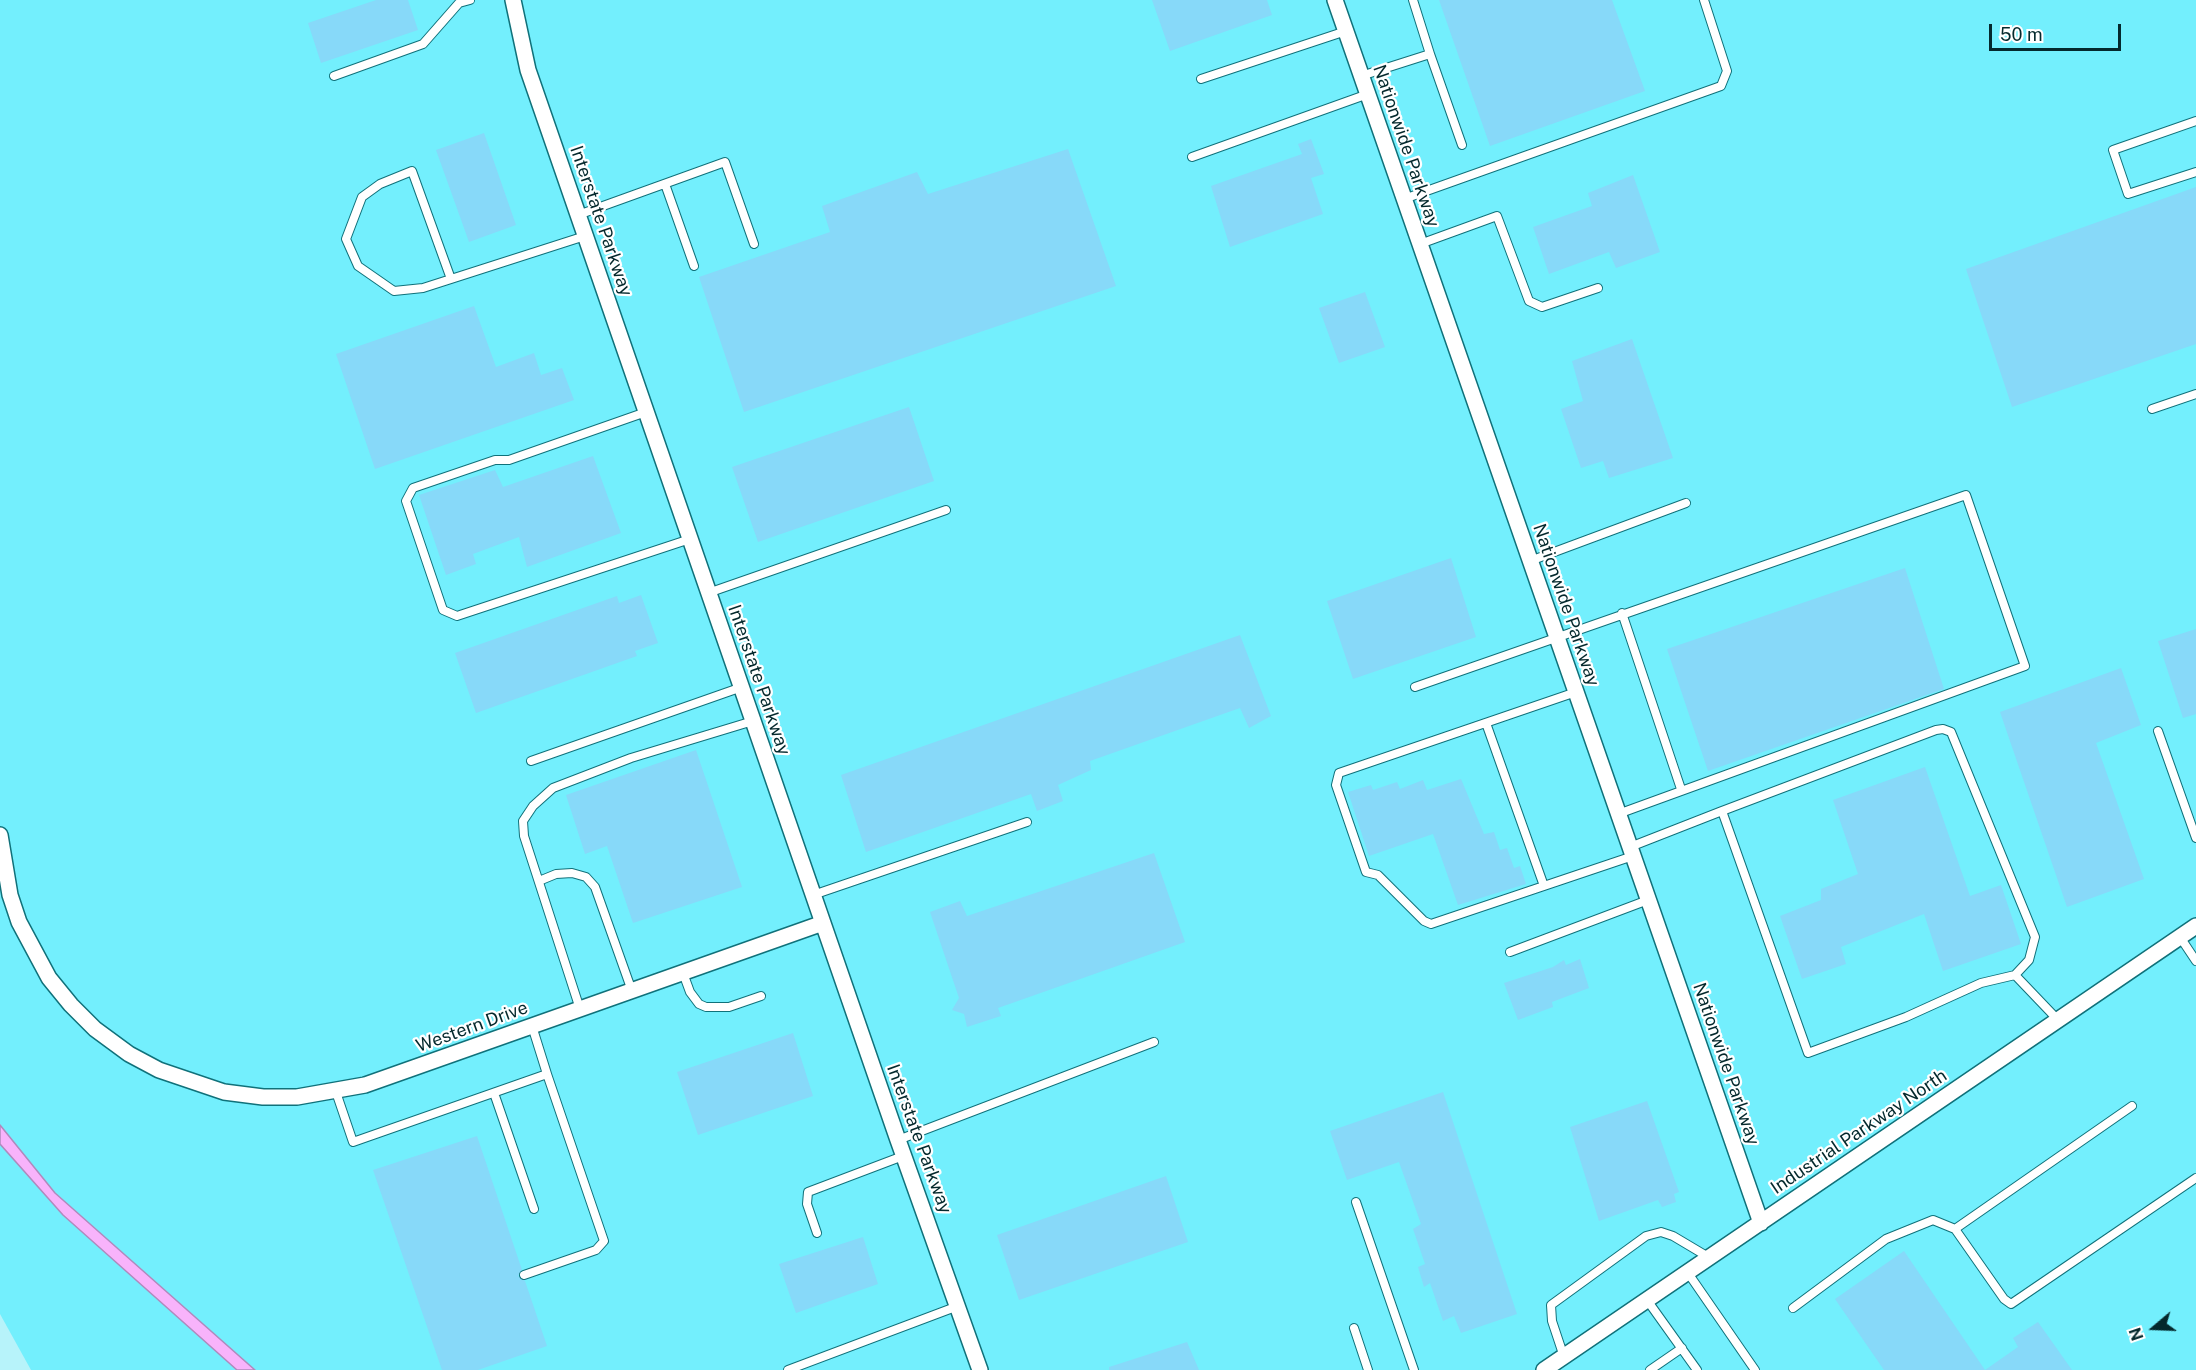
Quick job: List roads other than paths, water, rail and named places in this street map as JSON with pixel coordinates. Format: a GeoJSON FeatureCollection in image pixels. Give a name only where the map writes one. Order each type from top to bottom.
{"type":"FeatureCollection","features":[{"type":"Feature","properties":{"kind":"street","name":"Interstate Parkway"},"geometry":{"type":"LineString","coordinates":[[513,0],[528,70],[903,1156],[980,1370]]}},
{"type":"Feature","properties":{"kind":"street","name":"Nationwide Parkway"},"geometry":{"type":"LineString","coordinates":[[1335,0],[1761,1223]]}},
{"type":"Feature","properties":{"kind":"street","name":"Western Drive"},"geometry":{"type":"LineString","coordinates":[[0,835],[10,895],[32,949],[49,978],[95,1029],[129,1054],[186,1082],[224,1092],[263,1097],[297,1097],[336,1092],[365,1085],[823,923]]}},
{"type":"Feature","properties":{"kind":"street","name":"Industrial Parkway North"},"geometry":{"type":"LineString","coordinates":[[1544,1370],[2196,926]]}},
{"type":"Feature","properties":{"kind":"lane"},"geometry":{"type":"LineString","coordinates":[[334,76],[423,44],[459,3],[470,0]]}},
{"type":"Feature","properties":{"kind":"lane"},"geometry":{"type":"LineString","coordinates":[[1413,0],[1462,145]]}},
{"type":"Feature","properties":{"kind":"lane"},"geometry":{"type":"LineString","coordinates":[[1404,199],[1721,86],[1727,71],[1704,0]]}},
{"type":"Feature","properties":{"kind":"lane"},"geometry":{"type":"LineString","coordinates":[[1201,79],[1346,31]]}},
{"type":"Feature","properties":{"kind":"lane"},"geometry":{"type":"LineString","coordinates":[[1361,76],[1430,54]]}},
{"type":"Feature","properties":{"kind":"lane"},"geometry":{"type":"LineString","coordinates":[[1192,156],[1368,94]]}},
{"type":"Feature","properties":{"kind":"lane"},"geometry":{"type":"LineString","coordinates":[[2196,121],[2113,150],[2128,194],[2196,172]]}},
{"type":"Feature","properties":{"kind":"lane"},"geometry":{"type":"LineString","coordinates":[[578,215],[726,162],[754,244]]}},
{"type":"Feature","properties":{"kind":"lane"},"geometry":{"type":"LineString","coordinates":[[451,279],[412,171],[380,184],[362,197],[346,238],[358,266],[394,291],[423,288],[585,236]]}},
{"type":"Feature","properties":{"kind":"lane"},"geometry":{"type":"LineString","coordinates":[[665,184],[693,266]]}},
{"type":"Feature","properties":{"kind":"lane"},"geometry":{"type":"LineString","coordinates":[[1420,244],[1497,216],[1528,300],[1542,307],[1598,288]]}},
{"type":"Feature","properties":{"kind":"lane"},"geometry":{"type":"LineString","coordinates":[[2152,409],[2196,394]]}},
{"type":"Feature","properties":{"kind":"lane"},"geometry":{"type":"LineString","coordinates":[[646,412],[509,460],[495,460],[413,488],[406,501],[443,610],[457,616],[690,539]]}},
{"type":"Feature","properties":{"kind":"lane"},"geometry":{"type":"LineString","coordinates":[[1415,687],[1966,495],[2025,666],[1855,729],[1681,789],[1618,814]]}},
{"type":"Feature","properties":{"kind":"lane"},"geometry":{"type":"LineString","coordinates":[[1530,561],[1686,503]]}},
{"type":"Feature","properties":{"kind":"lane"},"geometry":{"type":"LineString","coordinates":[[708,592],[946,510]]}},
{"type":"Feature","properties":{"kind":"lane"},"geometry":{"type":"LineString","coordinates":[[1622,613],[1681,789]]}},
{"type":"Feature","properties":{"kind":"lane"},"geometry":{"type":"LineString","coordinates":[[531,760],[742,687]]}},
{"type":"Feature","properties":{"kind":"lane"},"geometry":{"type":"LineString","coordinates":[[1576,692],[1339,773],[1336,785],[1366,872],[1378,875],[1424,921],[1431,924],[1544,886],[1722,812],[1943,729],[1951,732],[2035,937],[2029,960],[2015,975],[1981,983],[1906,1017],[1808,1053],[1722,812]]}},
{"type":"Feature","properties":{"kind":"lane"},"geometry":{"type":"LineString","coordinates":[[579,1009],[524,836],[524,820],[533,806],[553,788],[631,758],[753,721]]}},
{"type":"Feature","properties":{"kind":"lane"},"geometry":{"type":"LineString","coordinates":[[1486,723],[1544,886]]}},
{"type":"Feature","properties":{"kind":"lane"},"geometry":{"type":"LineString","coordinates":[[2158,731],[2196,838]]}},
{"type":"Feature","properties":{"kind":"lane"},"geometry":{"type":"LineString","coordinates":[[813,895],[1028,822]]}},
{"type":"Feature","properties":{"kind":"lane"},"geometry":{"type":"LineString","coordinates":[[539,881],[556,874],[572,873],[586,877],[595,887],[632,991]]}},
{"type":"Feature","properties":{"kind":"lane"},"geometry":{"type":"LineString","coordinates":[[1510,952],[1648,900]]}},
{"type":"Feature","properties":{"kind":"lane"},"geometry":{"type":"LineString","coordinates":[[2180,938],[2196,961]]}},
{"type":"Feature","properties":{"kind":"lane"},"geometry":{"type":"LineString","coordinates":[[683,973],[690,992],[699,1004],[706,1007],[729,1007],[761,996]]}},
{"type":"Feature","properties":{"kind":"lane"},"geometry":{"type":"LineString","coordinates":[[2015,975],[2058,1020]]}},
{"type":"Feature","properties":{"kind":"lane"},"geometry":{"type":"LineString","coordinates":[[524,1275],[596,1250],[604,1241],[532,1026]]}},
{"type":"Feature","properties":{"kind":"lane"},"geometry":{"type":"LineString","coordinates":[[898,1140],[1154,1042]]}},
{"type":"Feature","properties":{"kind":"lane"},"geometry":{"type":"LineString","coordinates":[[336,1092],[353,1142],[547,1074]]}},
{"type":"Feature","properties":{"kind":"lane"},"geometry":{"type":"LineString","coordinates":[[494,1093],[534,1209]]}},
{"type":"Feature","properties":{"kind":"lane"},"geometry":{"type":"LineString","coordinates":[[1955,1229],[2132,1106]]}},
{"type":"Feature","properties":{"kind":"lane"},"geometry":{"type":"LineString","coordinates":[[817,1233],[807,1204],[808,1192],[903,1156]]}},
{"type":"Feature","properties":{"kind":"lane"},"geometry":{"type":"LineString","coordinates":[[1793,1308],[1886,1239],[1933,1220],[1955,1229],[2004,1299],[2011,1304],[2196,1179]]}},
{"type":"Feature","properties":{"kind":"lane"},"geometry":{"type":"LineString","coordinates":[[1356,1202],[1414,1370]]}},
{"type":"Feature","properties":{"kind":"lane"},"geometry":{"type":"LineString","coordinates":[[1564,1357],[1552,1321],[1551,1305],[1646,1236],[1661,1232],[1673,1236],[1710,1258]]}},
{"type":"Feature","properties":{"kind":"lane"},"geometry":{"type":"LineString","coordinates":[[1688,1273],[1755,1370]]}},
{"type":"Feature","properties":{"kind":"lane"},"geometry":{"type":"LineString","coordinates":[[1647,1300],[1697,1370]]}},
{"type":"Feature","properties":{"kind":"lane"},"geometry":{"type":"LineString","coordinates":[[788,1370],[958,1306]]}},
{"type":"Feature","properties":{"kind":"lane"},"geometry":{"type":"LineString","coordinates":[[1354,1328],[1368,1370]]}},
{"type":"Feature","properties":{"kind":"lane"},"geometry":{"type":"LineString","coordinates":[[1650,1370],[1682,1348]]}}]}
